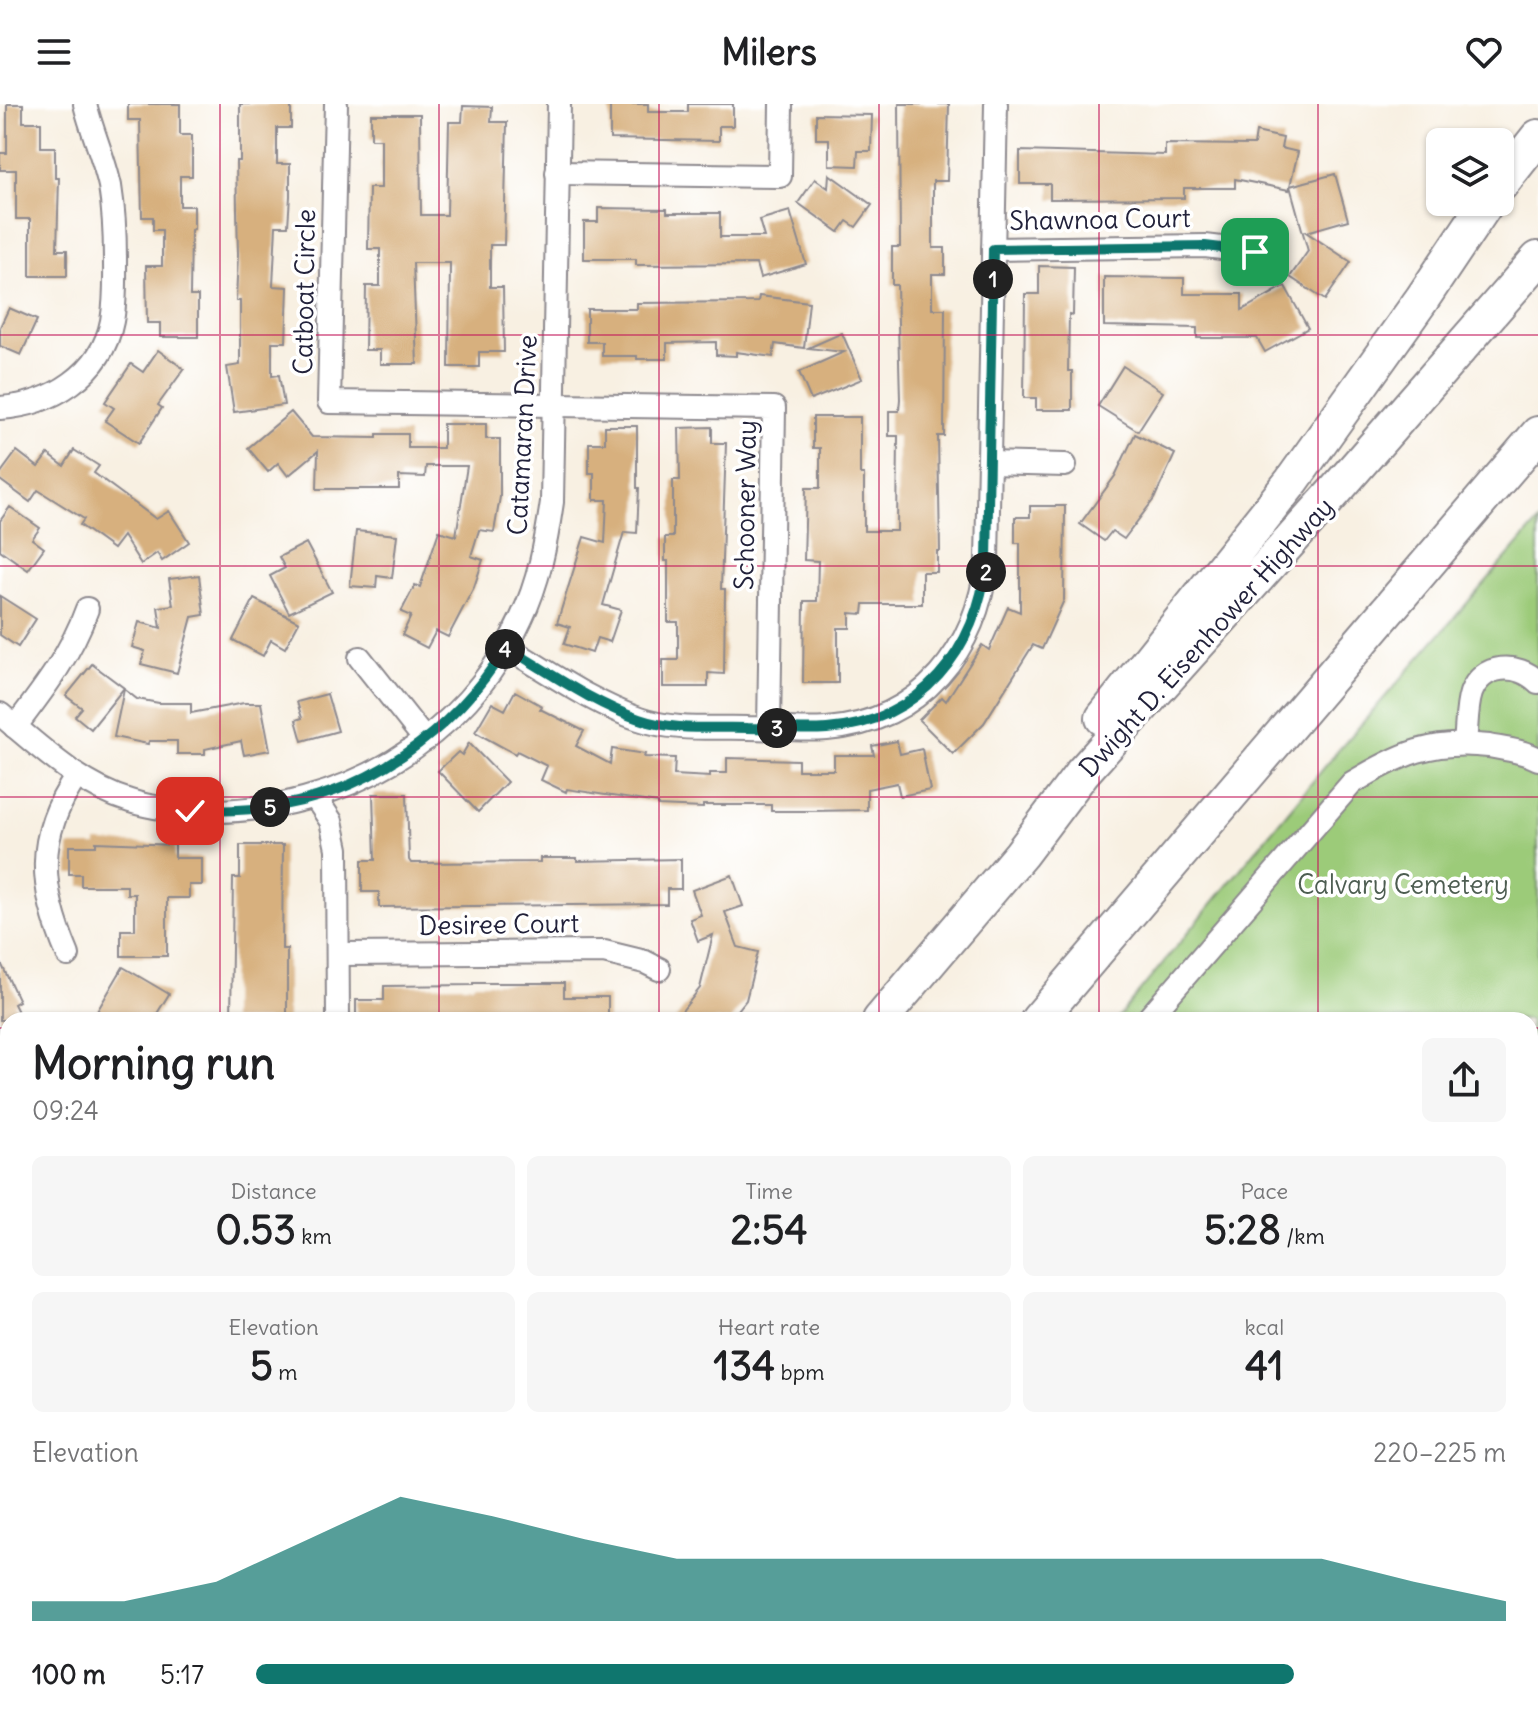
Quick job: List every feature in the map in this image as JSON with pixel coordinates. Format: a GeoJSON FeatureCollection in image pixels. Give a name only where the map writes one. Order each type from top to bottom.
{"type":"FeatureCollection","features":[{"type":"Feature","properties":{"kind":"highway"},"geometry":{"type":"LineString","coordinates":[[1514,167],[1538,137]]}},
{"type":"Feature","properties":{"kind":"highway"},"geometry":{"type":"LineString","coordinates":[[1082,773],[1102,720],[1292,481],[1478,216]]}},
{"type":"Feature","properties":{"kind":"highway","name":"Dwight D. Eisenhower Highway"},"geometry":{"type":"LineString","coordinates":[[887,1012],[1021,854],[1082,773],[1538,259]]}},
{"type":"Feature","properties":{"kind":"highway"},"geometry":{"type":"LineString","coordinates":[[1045,1012],[1538,434]]}},
{"type":"Feature","properties":{"kind":"street"},"geometry":{"type":"LineString","coordinates":[[0,408],[42,401],[66,388],[95,359],[112,322],[115,218],[106,169],[85,104]]}},
{"type":"Feature","properties":{"kind":"street","name":"Catboat Circle"},"geometry":{"type":"LineString","coordinates":[[336,104],[329,402],[554,405]]}},
{"type":"Feature","properties":{"kind":"street","name":"Catamaran Drive"},"geometry":{"type":"LineString","coordinates":[[8,720],[77,776],[129,801],[190,811],[265,808],[315,797],[380,770],[425,740],[474,693],[506,647],[534,587],[544,554],[552,502],[559,104]]}},
{"type":"Feature","properties":{"kind":"street"},"geometry":{"type":"LineString","coordinates":[[557,173],[780,176],[781,104]]}},
{"type":"Feature","properties":{"kind":"street"},"geometry":{"type":"LineString","coordinates":[[506,647],[613,709],[642,720],[687,727],[827,729],[871,719],[911,699],[945,669],[970,632],[984,589],[996,104]]}},
{"type":"Feature","properties":{"kind":"street","name":"Shawnoa Court"},"geometry":{"type":"LineString","coordinates":[[993,249],[1205,246],[1255,252]]}},
{"type":"Feature","properties":{"kind":"street","name":"Schooner Way"},"geometry":{"type":"LineString","coordinates":[[554,405],[774,408],[769,728]]}},
{"type":"Feature","properties":{"kind":"street"},"geometry":{"type":"LineString","coordinates":[[989,463],[1065,465]]}},
{"type":"Feature","properties":{"kind":"street"},"geometry":{"type":"LineString","coordinates":[[8,720],[63,663],[76,640],[87,609]]}},
{"type":"Feature","properties":{"kind":"street"},"geometry":{"type":"LineString","coordinates":[[360,658],[425,740]]}},
{"type":"Feature","properties":{"kind":"street"},"geometry":{"type":"LineString","coordinates":[[1465,743],[1470,696],[1484,676],[1495,669],[1519,669],[1538,682]]}},
{"type":"Feature","properties":{"kind":"street"},"geometry":{"type":"LineString","coordinates":[[1154,1012],[1352,783],[1388,760],[1448,743],[1537,753]]}},
{"type":"Feature","properties":{"kind":"street"},"geometry":{"type":"LineString","coordinates":[[68,955],[47,897],[44,867],[48,836],[57,808],[77,776]]}},
{"type":"Feature","properties":{"kind":"street"},"geometry":{"type":"LineString","coordinates":[[315,797],[331,821],[335,835],[338,1012]]}},
{"type":"Feature","properties":{"kind":"street","name":"Desiree Court"},"geometry":{"type":"LineString","coordinates":[[338,954],[604,952],[645,962],[659,969]]}},
{"type":"Feature","properties":{"kind":"green space","name":"Calvary Cemetery"},"geometry":{"type":"Polygon","coordinates":[[[1538,522],[1538,1012],[1123,1012],[1337,752],[1538,522]]]}},
{"type":"Feature","properties":{"kind":"building"},"geometry":{"type":"Polygon","coordinates":[[[7,104],[23,104],[23,122],[41,122],[41,147],[55,147],[55,178],[59,178],[57,250],[67,250],[67,276],[30,276],[30,219],[16,219],[16,170],[0,170],[0,153],[7,153],[7,104]]]}},
{"type":"Feature","properties":{"kind":"building"},"geometry":{"type":"Polygon","coordinates":[[[128,104],[180,104],[180,135],[192,135],[192,176],[180,176],[180,206],[194,206],[190,296],[198,296],[198,337],[160,337],[160,323],[147,323],[146,266],[162,266],[162,230],[153,230],[153,217],[142,217],[140,120],[128,120],[128,104]]]}},
{"type":"Feature","properties":{"kind":"building"},"geometry":{"type":"Polygon","coordinates":[[[240,104],[291,104],[291,128],[277,128],[277,164],[290,164],[290,196],[288,226],[276,226],[273,286],[288,287],[286,342],[272,342],[272,376],[279,375],[284,405],[234,412],[227,367],[240,365],[240,301],[236,301],[236,161],[240,161],[240,104]]]}},
{"type":"Feature","properties":{"kind":"building"},"geometry":{"type":"Polygon","coordinates":[[[610,104],[648,104],[648,112],[688,112],[688,104],[733,104],[733,126],[719,126],[719,141],[610,139],[610,104]]]}},
{"type":"Feature","properties":{"kind":"building"},"geometry":{"type":"Polygon","coordinates":[[[899,104],[949,104],[947,181],[933,181],[933,248],[945,248],[945,274],[932,274],[932,309],[945,309],[944,436],[938,436],[940,551],[937,551],[937,572],[922,572],[922,604],[864,604],[863,614],[850,613],[850,628],[838,628],[838,683],[803,683],[804,601],[817,601],[818,561],[804,560],[806,488],[820,488],[820,448],[813,448],[813,417],[860,417],[864,531],[897,531],[898,436],[889,436],[889,411],[899,411],[900,399],[897,285],[892,285],[892,247],[900,247],[899,104]]]}},
{"type":"Feature","properties":{"kind":"building"},"geometry":{"type":"Polygon","coordinates":[[[463,106],[492,107],[491,122],[507,122],[504,245],[490,245],[490,287],[503,287],[504,352],[479,352],[479,367],[449,367],[450,263],[413,263],[417,364],[380,364],[380,350],[365,350],[366,286],[380,286],[380,249],[368,249],[369,188],[381,188],[381,139],[371,139],[371,114],[420,114],[421,215],[447,215],[449,122],[462,122],[463,106]]]}},
{"type":"Feature","properties":{"kind":"building"},"geometry":{"type":"Polygon","coordinates":[[[816,114],[872,115],[871,151],[858,151],[857,166],[829,165],[829,139],[816,139],[816,114]]]}},
{"type":"Feature","properties":{"kind":"building"},"geometry":{"type":"Polygon","coordinates":[[[1256,132],[1283,138],[1281,148],[1298,152],[1289,190],[1235,179],[1235,188],[1184,188],[1184,198],[1050,199],[1050,184],[1020,184],[1020,151],[1165,155],[1165,144],[1254,145],[1256,132]]]}},
{"type":"Feature","properties":{"kind":"building"},"geometry":{"type":"Polygon","coordinates":[[[829,174],[872,205],[856,227],[847,221],[839,232],[798,203],[815,179],[828,188],[829,174]]]}},
{"type":"Feature","properties":{"kind":"building"},"geometry":{"type":"Polygon","coordinates":[[[1335,174],[1348,220],[1306,232],[1351,262],[1325,300],[1290,277],[1308,251],[1290,186],[1335,174]]]}},
{"type":"Feature","properties":{"kind":"building"},"geometry":{"type":"Polygon","coordinates":[[[598,208],[720,213],[720,237],[764,237],[759,220],[790,211],[806,264],[760,278],[756,264],[636,265],[636,259],[584,259],[584,222],[598,222],[598,208]]]}},
{"type":"Feature","properties":{"kind":"building"},"geometry":{"type":"Polygon","coordinates":[[[1039,266],[1074,267],[1068,371],[1072,371],[1072,410],[1036,410],[1036,398],[1024,398],[1025,294],[1039,294],[1039,266]]]}},
{"type":"Feature","properties":{"kind":"building"},"geometry":{"type":"Polygon","coordinates":[[[1104,277],[1184,278],[1184,294],[1242,294],[1242,310],[1285,286],[1308,328],[1265,352],[1257,338],[1197,338],[1197,328],[1104,326],[1104,277]]]}},
{"type":"Feature","properties":{"kind":"building"},"geometry":{"type":"Polygon","coordinates":[[[759,296],[809,302],[804,348],[775,344],[773,357],[736,352],[736,356],[716,355],[716,342],[667,343],[667,359],[637,359],[637,356],[602,356],[602,342],[587,342],[587,309],[637,309],[637,303],[758,302],[759,296]]]}},
{"type":"Feature","properties":{"kind":"building"},"geometry":{"type":"Polygon","coordinates":[[[9,308],[37,320],[21,355],[0,346],[0,327],[9,308]]]}},
{"type":"Feature","properties":{"kind":"building"},"geometry":{"type":"Polygon","coordinates":[[[842,333],[862,379],[811,400],[799,372],[844,352],[808,348],[842,333]]]}},
{"type":"Feature","properties":{"kind":"building"},"geometry":{"type":"Polygon","coordinates":[[[158,350],[184,369],[158,405],[162,408],[139,443],[105,421],[114,408],[105,402],[131,364],[143,372],[158,350]]]}},
{"type":"Feature","properties":{"kind":"building"},"geometry":{"type":"Polygon","coordinates":[[[1123,366],[1163,392],[1138,431],[1098,406],[1123,366]]]}},
{"type":"Feature","properties":{"kind":"building"},"geometry":{"type":"Polygon","coordinates":[[[291,412],[312,437],[377,438],[377,434],[408,434],[408,448],[443,448],[443,424],[486,424],[486,439],[500,439],[500,497],[494,532],[479,530],[471,556],[483,560],[474,587],[448,637],[436,631],[427,648],[402,635],[411,616],[401,612],[415,585],[420,587],[439,531],[456,536],[467,466],[426,466],[425,477],[399,476],[399,489],[317,489],[318,451],[288,476],[278,463],[268,472],[248,448],[291,412]]]}},
{"type":"Feature","properties":{"kind":"building"},"geometry":{"type":"Polygon","coordinates":[[[605,426],[637,426],[637,533],[624,532],[603,605],[621,610],[610,642],[597,638],[592,653],[564,644],[570,627],[557,623],[584,537],[605,543],[607,500],[594,500],[594,473],[589,473],[589,443],[605,443],[605,426]]]}},
{"type":"Feature","properties":{"kind":"building"},"geometry":{"type":"Polygon","coordinates":[[[712,427],[712,443],[726,443],[721,589],[725,589],[724,674],[708,673],[708,687],[663,687],[663,660],[678,660],[678,622],[668,622],[665,537],[673,537],[673,480],[680,480],[679,428],[712,427]]]}},
{"type":"Feature","properties":{"kind":"building"},"geometry":{"type":"Polygon","coordinates":[[[1135,434],[1175,454],[1154,499],[1124,539],[1112,531],[1104,541],[1080,524],[1115,476],[1135,434]]]}},
{"type":"Feature","properties":{"kind":"building"},"geometry":{"type":"Polygon","coordinates":[[[74,450],[99,466],[94,473],[156,519],[169,511],[189,542],[162,561],[157,553],[141,564],[123,536],[113,549],[80,525],[84,519],[38,490],[30,502],[0,480],[0,474],[17,451],[38,467],[48,454],[64,466],[74,450]]]}},
{"type":"Feature","properties":{"kind":"building"},"geometry":{"type":"Polygon","coordinates":[[[1030,506],[1065,506],[1064,600],[1042,649],[1033,645],[984,723],[953,754],[919,720],[942,697],[946,701],[982,645],[989,650],[1008,607],[1020,612],[1020,543],[1015,543],[1015,517],[1030,517],[1030,506]]]}},
{"type":"Feature","properties":{"kind":"building"},"geometry":{"type":"Polygon","coordinates":[[[10,507],[40,528],[32,539],[44,548],[28,570],[0,550],[0,521],[10,507]]]}},
{"type":"Feature","properties":{"kind":"building"},"geometry":{"type":"Polygon","coordinates":[[[356,531],[397,535],[392,578],[377,576],[376,588],[350,586],[356,531]]]}},
{"type":"Feature","properties":{"kind":"building"},"geometry":{"type":"Polygon","coordinates":[[[306,543],[332,592],[289,613],[270,576],[285,568],[279,557],[306,543]]]}},
{"type":"Feature","properties":{"kind":"building"},"geometry":{"type":"Polygon","coordinates":[[[199,575],[204,615],[192,617],[177,673],[141,664],[145,651],[132,647],[139,622],[161,628],[158,607],[173,605],[169,579],[199,575]]]}},
{"type":"Feature","properties":{"kind":"building"},"geometry":{"type":"Polygon","coordinates":[[[0,596],[36,619],[18,647],[0,635],[0,596]]]}},
{"type":"Feature","properties":{"kind":"building"},"geometry":{"type":"Polygon","coordinates":[[[254,599],[299,622],[285,648],[271,640],[263,656],[233,640],[254,599]]]}},
{"type":"Feature","properties":{"kind":"building"},"geometry":{"type":"Polygon","coordinates":[[[92,664],[124,688],[91,729],[75,716],[82,708],[66,696],[92,664]]]}},
{"type":"Feature","properties":{"kind":"building"},"geometry":{"type":"Polygon","coordinates":[[[124,689],[137,699],[191,703],[191,713],[244,703],[261,703],[270,750],[244,755],[241,741],[205,749],[205,754],[177,754],[177,741],[149,741],[148,744],[114,737],[124,689]]]}},
{"type":"Feature","properties":{"kind":"building"},"geometry":{"type":"Polygon","coordinates":[[[515,691],[542,706],[540,709],[584,731],[576,746],[610,764],[612,749],[645,754],[644,757],[675,758],[674,775],[710,777],[710,773],[727,773],[727,758],[798,760],[798,770],[834,770],[834,755],[874,755],[872,746],[897,741],[900,754],[922,749],[930,790],[900,796],[897,783],[867,789],[867,810],[811,811],[771,811],[771,805],[658,806],[658,803],[567,789],[566,792],[541,780],[547,766],[517,751],[515,754],[475,732],[492,703],[505,710],[515,691]]]}},
{"type":"Feature","properties":{"kind":"building"},"geometry":{"type":"Polygon","coordinates":[[[327,694],[338,731],[302,741],[296,720],[302,718],[297,702],[327,694]]]}},
{"type":"Feature","properties":{"kind":"building"},"geometry":{"type":"Polygon","coordinates":[[[469,743],[507,782],[478,812],[438,771],[458,752],[462,755],[469,743]]]}},
{"type":"Feature","properties":{"kind":"building"},"geometry":{"type":"Polygon","coordinates":[[[373,794],[407,794],[411,863],[540,862],[540,858],[577,858],[577,861],[681,859],[681,889],[667,889],[667,904],[379,907],[379,892],[362,892],[362,860],[375,860],[373,794]]]}},
{"type":"Feature","properties":{"kind":"building"},"geometry":{"type":"Polygon","coordinates":[[[96,842],[175,845],[175,858],[202,858],[202,885],[189,885],[189,898],[167,898],[167,956],[121,956],[121,930],[135,930],[135,894],[127,894],[127,886],[81,886],[81,874],[69,874],[69,846],[96,846],[96,842]]]}},
{"type":"Feature","properties":{"kind":"building"},"geometry":{"type":"Polygon","coordinates":[[[240,845],[283,845],[282,949],[287,949],[287,1012],[231,1012],[233,878],[240,878],[240,845]]]}},
{"type":"Feature","properties":{"kind":"building"},"geometry":{"type":"Polygon","coordinates":[[[732,875],[743,906],[725,912],[738,947],[758,952],[746,1000],[736,1012],[681,1012],[700,988],[713,935],[698,941],[690,919],[701,915],[692,890],[732,875]]]}},
{"type":"Feature","properties":{"kind":"building"},"geometry":{"type":"Polygon","coordinates":[[[0,961],[19,1001],[14,1004],[18,1012],[0,1012],[0,961]]]}},
{"type":"Feature","properties":{"kind":"building"},"geometry":{"type":"Polygon","coordinates":[[[123,967],[169,994],[158,1012],[97,1012],[123,967]]]}},
{"type":"Feature","properties":{"kind":"building"},"geometry":{"type":"Polygon","coordinates":[[[564,983],[564,997],[608,997],[608,1012],[356,1012],[356,1000],[384,1000],[384,986],[564,983]]]}},
{"type":"Feature","properties":{"kind":"route"},"geometry":{"type":"LineString","coordinates":[[190,811],[231,811],[299,802],[349,785],[380,770],[425,740],[450,718],[474,693],[506,647],[613,709],[657,724],[827,729],[856,724],[898,707],[945,669],[970,632],[984,589],[993,249],[1205,246],[1255,252]]}}]}
